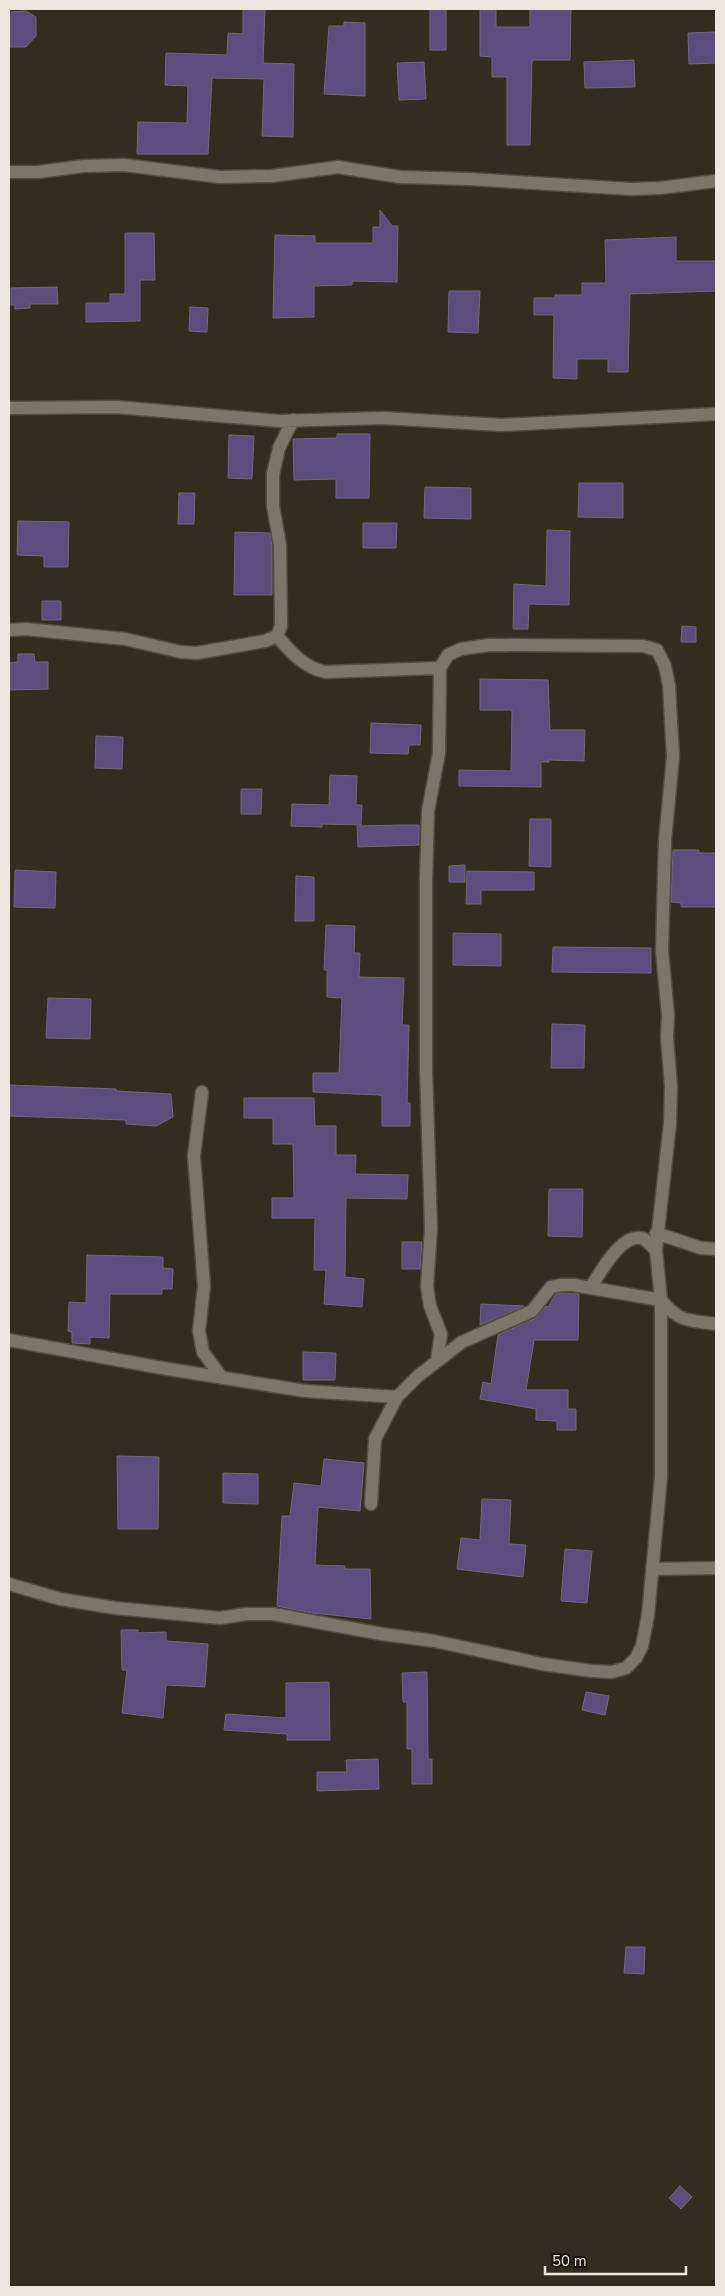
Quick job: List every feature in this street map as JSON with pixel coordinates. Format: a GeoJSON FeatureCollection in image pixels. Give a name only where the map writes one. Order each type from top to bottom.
{"type":"FeatureCollection","features":[{"type":"Feature","properties":{"kind":"street"},"geometry":{"type":"LineString","coordinates":[[9,172],[38,172],[84,166],[124,165],[220,178],[272,176],[338,168],[400,177],[469,179],[630,189],[660,188],[716,181]]}},
{"type":"Feature","properties":{"kind":"street"},"geometry":{"type":"LineString","coordinates":[[9,408],[116,407],[211,416],[293,420],[383,418],[501,425],[716,414]]}},
{"type":"Feature","properties":{"kind":"street"},"geometry":{"type":"LineString","coordinates":[[9,630],[26,629],[125,640],[181,652],[196,653],[265,641],[277,636],[281,626],[280,545],[273,506],[273,474],[279,448],[293,420]]}},
{"type":"Feature","properties":{"kind":"street"},"geometry":{"type":"LineString","coordinates":[[277,636],[296,658],[311,669],[325,672],[440,668]]}},
{"type":"Feature","properties":{"kind":"street"},"geometry":{"type":"LineString","coordinates":[[9,1584],[60,1599],[144,1612],[220,1618],[246,1614],[273,1614],[382,1634],[434,1641],[542,1664],[612,1672],[626,1668],[636,1658],[642,1646],[648,1615],[661,1476],[661,1300],[656,1234],[663,1196],[671,1086],[667,1037],[668,1015],[662,952],[666,840],[673,757],[672,709],[664,666],[657,650],[643,646],[489,645],[460,650],[448,655],[440,668],[439,753],[428,811],[425,983],[430,1219],[426,1286],[430,1306],[440,1334],[437,1360]]}},
{"type":"Feature","properties":{"kind":"street"},"geometry":{"type":"LineString","coordinates":[[202,1092],[194,1156],[204,1286],[199,1332],[203,1352],[222,1378]]}},
{"type":"Feature","properties":{"kind":"street"},"geometry":{"type":"LineString","coordinates":[[656,1234],[701,1248],[716,1249]]}},
{"type":"Feature","properties":{"kind":"street"},"geometry":{"type":"LineString","coordinates":[[590,1288],[622,1244],[630,1239],[640,1238],[646,1240],[656,1250]]}},
{"type":"Feature","properties":{"kind":"street"},"geometry":{"type":"LineString","coordinates":[[371,1504],[375,1439],[398,1397],[437,1360],[462,1342],[532,1312],[551,1288],[561,1285],[590,1288],[661,1300],[673,1314],[684,1319],[716,1324]]}},
{"type":"Feature","properties":{"kind":"street"},"geometry":{"type":"LineString","coordinates":[[440,1334],[462,1342]]}},
{"type":"Feature","properties":{"kind":"street"},"geometry":{"type":"LineString","coordinates":[[9,1340],[306,1391],[398,1397]]}},
{"type":"Feature","properties":{"kind":"street"},"geometry":{"type":"LineString","coordinates":[[652,1569],[716,1568]]}},
{"type":"Feature","properties":{"kind":"building"},"geometry":{"type":"Polygon","coordinates":[[[243,9],[265,9],[263,63],[294,64],[293,137],[262,136],[264,79],[212,78],[208,154],[137,154],[138,122],[187,123],[188,86],[165,85],[166,53],[227,55],[228,33],[243,34],[243,9]]]}},
{"type":"Feature","properties":{"kind":"building"},"geometry":{"type":"Polygon","coordinates":[[[430,9],[446,9],[446,50],[430,50],[430,9]]]}},
{"type":"Feature","properties":{"kind":"building"},"geometry":{"type":"Polygon","coordinates":[[[480,9],[496,9],[496,27],[530,27],[530,9],[571,9],[570,60],[532,60],[530,145],[507,145],[507,77],[492,77],[492,57],[480,56],[480,9]]]}},
{"type":"Feature","properties":{"kind":"building"},"geometry":{"type":"Polygon","coordinates":[[[26,11],[36,17],[36,36],[26,47],[9,47],[9,12],[26,11]]]}},
{"type":"Feature","properties":{"kind":"building"},"geometry":{"type":"Polygon","coordinates":[[[344,22],[365,23],[365,96],[324,94],[329,26],[344,26],[344,22]]]}},
{"type":"Feature","properties":{"kind":"building"},"geometry":{"type":"Polygon","coordinates":[[[716,32],[716,63],[689,64],[688,33],[716,32]]]}},
{"type":"Feature","properties":{"kind":"building"},"geometry":{"type":"Polygon","coordinates":[[[634,60],[635,87],[585,88],[584,62],[634,60]]]}},
{"type":"Feature","properties":{"kind":"building"},"geometry":{"type":"Polygon","coordinates":[[[424,62],[426,99],[399,100],[397,63],[424,62]]]}},
{"type":"Feature","properties":{"kind":"building"},"geometry":{"type":"Polygon","coordinates":[[[380,210],[392,226],[398,226],[397,282],[352,281],[352,285],[314,286],[314,317],[273,318],[275,235],[315,236],[315,243],[373,243],[373,227],[380,227],[380,210]]]}},
{"type":"Feature","properties":{"kind":"building"},"geometry":{"type":"Polygon","coordinates":[[[125,233],[154,233],[155,280],[140,280],[140,321],[86,322],[86,303],[110,303],[110,294],[125,294],[125,233]]]}},
{"type":"Feature","properties":{"kind":"building"},"geometry":{"type":"Polygon","coordinates":[[[676,237],[676,261],[716,261],[716,291],[630,294],[628,372],[608,372],[608,359],[577,359],[577,379],[553,378],[554,315],[534,315],[534,298],[555,298],[555,295],[582,295],[582,283],[606,283],[605,240],[676,237]]]}},
{"type":"Feature","properties":{"kind":"building"},"geometry":{"type":"Polygon","coordinates":[[[57,287],[58,304],[30,304],[30,308],[15,309],[15,305],[11,305],[11,288],[57,287]]]}},
{"type":"Feature","properties":{"kind":"building"},"geometry":{"type":"Polygon","coordinates":[[[449,291],[480,291],[478,333],[448,332],[449,291]]]}},
{"type":"Feature","properties":{"kind":"building"},"geometry":{"type":"Polygon","coordinates":[[[190,307],[208,308],[207,332],[189,331],[190,307]]]}},
{"type":"Feature","properties":{"kind":"building"},"geometry":{"type":"Polygon","coordinates":[[[337,434],[370,434],[369,498],[336,498],[336,479],[294,480],[293,439],[337,438],[337,434]]]}},
{"type":"Feature","properties":{"kind":"building"},"geometry":{"type":"Polygon","coordinates":[[[229,435],[254,436],[252,479],[228,478],[229,435]]]}},
{"type":"Feature","properties":{"kind":"building"},"geometry":{"type":"Polygon","coordinates":[[[579,483],[623,483],[623,518],[578,517],[579,483]]]}},
{"type":"Feature","properties":{"kind":"building"},"geometry":{"type":"Polygon","coordinates":[[[425,487],[471,488],[471,519],[424,518],[425,487]]]}},
{"type":"Feature","properties":{"kind":"building"},"geometry":{"type":"Polygon","coordinates":[[[179,493],[195,493],[194,524],[178,524],[179,493]]]}},
{"type":"Feature","properties":{"kind":"building"},"geometry":{"type":"Polygon","coordinates":[[[18,521],[69,522],[68,567],[44,567],[44,556],[17,555],[18,521]]]}},
{"type":"Feature","properties":{"kind":"building"},"geometry":{"type":"Polygon","coordinates":[[[363,523],[397,523],[396,548],[363,548],[363,523]]]}},
{"type":"Feature","properties":{"kind":"building"},"geometry":{"type":"Polygon","coordinates":[[[547,530],[570,531],[569,605],[529,604],[528,629],[513,629],[514,584],[546,586],[547,530]]]}},
{"type":"Feature","properties":{"kind":"building"},"geometry":{"type":"Polygon","coordinates":[[[235,532],[270,533],[272,546],[272,595],[234,595],[235,532]]]}},
{"type":"Feature","properties":{"kind":"building"},"geometry":{"type":"Polygon","coordinates":[[[42,601],[61,601],[61,620],[42,620],[42,601]]]}},
{"type":"Feature","properties":{"kind":"building"},"geometry":{"type":"Polygon","coordinates":[[[682,626],[696,627],[696,642],[681,642],[682,626]]]}},
{"type":"Feature","properties":{"kind":"building"},"geometry":{"type":"Polygon","coordinates":[[[18,654],[34,654],[35,662],[48,662],[48,689],[9,690],[9,663],[18,662],[18,654]]]}},
{"type":"Feature","properties":{"kind":"building"},"geometry":{"type":"Polygon","coordinates":[[[480,679],[548,680],[550,730],[585,730],[584,761],[549,760],[549,762],[541,762],[541,787],[459,786],[459,770],[511,771],[512,710],[480,710],[480,679]]]}},
{"type":"Feature","properties":{"kind":"building"},"geometry":{"type":"Polygon","coordinates":[[[371,723],[421,725],[420,745],[409,745],[408,754],[370,753],[371,723]]]}},
{"type":"Feature","properties":{"kind":"building"},"geometry":{"type":"Polygon","coordinates":[[[96,736],[123,737],[122,769],[95,768],[96,736]]]}},
{"type":"Feature","properties":{"kind":"building"},"geometry":{"type":"Polygon","coordinates":[[[330,775],[357,776],[356,805],[362,805],[361,825],[322,824],[322,827],[291,826],[292,804],[329,805],[330,775]]]}},
{"type":"Feature","properties":{"kind":"building"},"geometry":{"type":"Polygon","coordinates":[[[241,789],[262,789],[261,814],[241,814],[241,789]]]}},
{"type":"Feature","properties":{"kind":"building"},"geometry":{"type":"Polygon","coordinates":[[[530,819],[551,819],[551,867],[529,866],[530,819]]]}},
{"type":"Feature","properties":{"kind":"building"},"geometry":{"type":"Polygon","coordinates":[[[419,825],[419,845],[358,847],[357,826],[419,825]]]}},
{"type":"Feature","properties":{"kind":"building"},"geometry":{"type":"Polygon","coordinates":[[[673,850],[699,850],[699,853],[716,853],[716,907],[681,907],[681,903],[671,902],[673,850]]]}},
{"type":"Feature","properties":{"kind":"building"},"geometry":{"type":"Polygon","coordinates":[[[465,865],[465,882],[449,882],[449,866],[465,865]]]}},
{"type":"Feature","properties":{"kind":"building"},"geometry":{"type":"Polygon","coordinates":[[[15,870],[56,872],[55,908],[14,907],[15,870]]]}},
{"type":"Feature","properties":{"kind":"building"},"geometry":{"type":"Polygon","coordinates":[[[467,871],[534,872],[534,890],[481,890],[481,904],[466,904],[467,871]]]}},
{"type":"Feature","properties":{"kind":"building"},"geometry":{"type":"Polygon","coordinates":[[[296,876],[314,877],[314,921],[295,921],[296,876]]]}},
{"type":"Feature","properties":{"kind":"building"},"geometry":{"type":"Polygon","coordinates":[[[326,925],[355,926],[354,953],[360,953],[359,977],[404,978],[402,1025],[409,1025],[407,1103],[410,1103],[410,1126],[382,1126],[382,1096],[313,1092],[313,1073],[339,1073],[342,998],[327,997],[327,970],[324,970],[326,925]]]}},
{"type":"Feature","properties":{"kind":"building"},"geometry":{"type":"Polygon","coordinates":[[[453,933],[501,934],[501,966],[453,965],[453,933]]]}},
{"type":"Feature","properties":{"kind":"building"},"geometry":{"type":"Polygon","coordinates":[[[553,947],[651,948],[651,973],[552,972],[553,947]]]}},
{"type":"Feature","properties":{"kind":"building"},"geometry":{"type":"Polygon","coordinates":[[[48,998],[91,999],[90,1039],[46,1038],[48,998]]]}},
{"type":"Feature","properties":{"kind":"building"},"geometry":{"type":"Polygon","coordinates":[[[552,1024],[585,1025],[584,1068],[551,1068],[552,1024]]]}},
{"type":"Feature","properties":{"kind":"building"},"geometry":{"type":"Polygon","coordinates":[[[9,1085],[116,1089],[116,1091],[171,1094],[173,1117],[156,1126],[126,1124],[126,1120],[9,1116],[9,1085]]]}},
{"type":"Feature","properties":{"kind":"building"},"geometry":{"type":"Polygon","coordinates":[[[244,1098],[314,1098],[315,1126],[336,1126],[336,1155],[356,1155],[355,1174],[408,1175],[407,1199],[346,1198],[345,1277],[364,1279],[362,1307],[324,1304],[326,1270],[314,1270],[315,1218],[272,1218],[272,1198],[294,1198],[293,1144],[273,1144],[273,1118],[244,1118],[244,1098]]]}},
{"type":"Feature","properties":{"kind":"building"},"geometry":{"type":"Polygon","coordinates":[[[549,1189],[583,1189],[582,1237],[548,1236],[549,1189]]]}},
{"type":"Feature","properties":{"kind":"building"},"geometry":{"type":"Polygon","coordinates":[[[402,1242],[422,1242],[420,1269],[402,1269],[402,1242]]]}},
{"type":"Feature","properties":{"kind":"building"},"geometry":{"type":"Polygon","coordinates":[[[87,1255],[163,1257],[163,1268],[173,1269],[172,1289],[162,1289],[162,1294],[110,1294],[109,1338],[90,1337],[90,1344],[72,1343],[72,1332],[68,1331],[69,1302],[86,1303],[87,1255]]]}},
{"type":"Feature","properties":{"kind":"building"},"geometry":{"type":"Polygon","coordinates":[[[556,1294],[579,1294],[578,1340],[534,1340],[526,1390],[568,1390],[568,1409],[576,1409],[576,1430],[557,1430],[557,1421],[536,1420],[536,1409],[480,1399],[483,1382],[491,1384],[498,1335],[536,1318],[546,1306],[548,1307],[556,1294]]]}},
{"type":"Feature","properties":{"kind":"building"},"geometry":{"type":"Polygon","coordinates":[[[481,1304],[524,1306],[480,1325],[481,1304]]]}},
{"type":"Feature","properties":{"kind":"building"},"geometry":{"type":"Polygon","coordinates":[[[303,1352],[336,1353],[335,1380],[303,1380],[303,1352]]]}},
{"type":"Feature","properties":{"kind":"building"},"geometry":{"type":"Polygon","coordinates":[[[117,1456],[159,1457],[158,1529],[118,1529],[117,1456]]]}},
{"type":"Feature","properties":{"kind":"building"},"geometry":{"type":"Polygon","coordinates":[[[324,1459],[364,1463],[360,1511],[318,1507],[315,1565],[345,1566],[345,1569],[370,1569],[371,1619],[312,1613],[277,1606],[282,1516],[290,1516],[294,1483],[321,1486],[324,1459]]]}},
{"type":"Feature","properties":{"kind":"building"},"geometry":{"type":"Polygon","coordinates":[[[223,1473],[258,1474],[258,1504],[223,1503],[223,1473]]]}},
{"type":"Feature","properties":{"kind":"building"},"geometry":{"type":"Polygon","coordinates":[[[482,1499],[511,1500],[509,1544],[526,1545],[523,1577],[457,1569],[461,1538],[480,1540],[482,1499]]]}},
{"type":"Feature","properties":{"kind":"building"},"geometry":{"type":"Polygon","coordinates":[[[565,1549],[592,1551],[587,1603],[561,1601],[565,1549]]]}},
{"type":"Feature","properties":{"kind":"building"},"geometry":{"type":"Polygon","coordinates":[[[121,1630],[138,1630],[138,1633],[166,1632],[166,1641],[208,1644],[205,1687],[166,1685],[163,1718],[122,1713],[127,1670],[122,1670],[121,1630]]]}},
{"type":"Feature","properties":{"kind":"building"},"geometry":{"type":"Polygon","coordinates":[[[427,1672],[428,1759],[432,1759],[432,1784],[412,1784],[412,1749],[407,1749],[407,1702],[403,1702],[402,1673],[427,1672]]]}},
{"type":"Feature","properties":{"kind":"building"},"geometry":{"type":"Polygon","coordinates":[[[329,1682],[330,1740],[287,1740],[287,1734],[224,1730],[226,1714],[286,1718],[286,1683],[329,1682]]]}},
{"type":"Feature","properties":{"kind":"building"},"geometry":{"type":"Polygon","coordinates":[[[586,1692],[609,1696],[605,1715],[582,1710],[586,1692]]]}},
{"type":"Feature","properties":{"kind":"building"},"geometry":{"type":"Polygon","coordinates":[[[378,1759],[379,1789],[317,1791],[317,1772],[347,1772],[346,1760],[378,1759]]]}},
{"type":"Feature","properties":{"kind":"building"},"geometry":{"type":"Polygon","coordinates":[[[626,1947],[645,1947],[644,1974],[624,1973],[626,1947]]]}},
{"type":"Feature","properties":{"kind":"building"},"geometry":{"type":"Polygon","coordinates":[[[680,2186],[692,2197],[681,2209],[669,2198],[680,2186]]]}}]}
